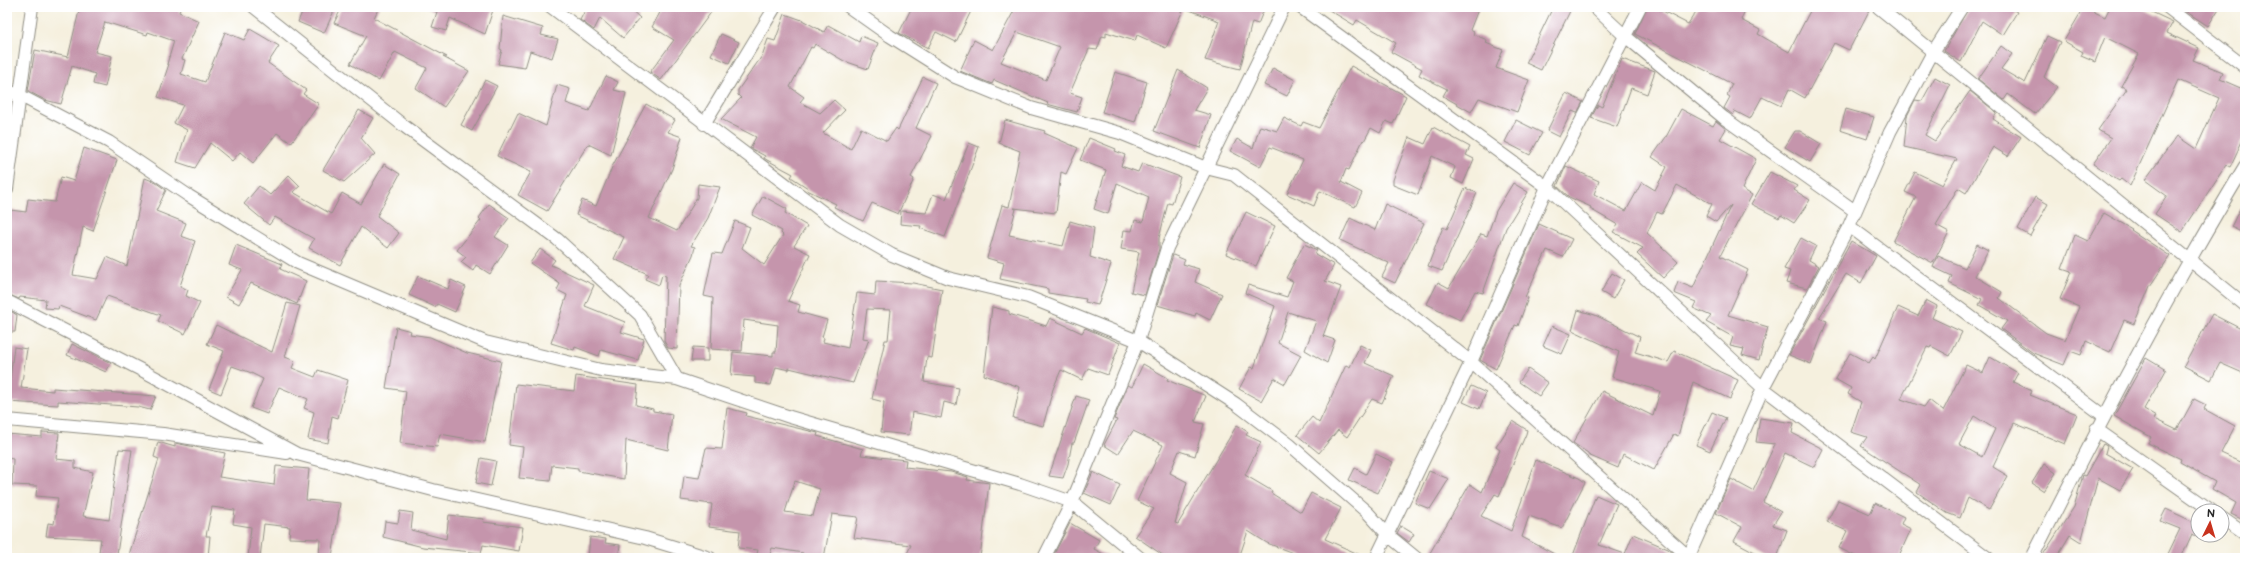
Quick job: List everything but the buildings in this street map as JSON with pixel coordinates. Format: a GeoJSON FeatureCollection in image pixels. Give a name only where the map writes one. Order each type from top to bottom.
{"type":"FeatureCollection","features":[{"type":"Feature","properties":{"kind":"street"},"geometry":{"type":"LineString","coordinates":[[254,7],[404,126],[557,239],[640,315],[677,379]]}},
{"type":"Feature","properties":{"kind":"street"},"geometry":{"type":"LineString","coordinates":[[551,7],[704,124],[840,225],[892,255],[948,278],[1028,297],[1138,340],[1236,404],[1289,444],[1368,513],[1388,535],[1416,558]]}},
{"type":"Feature","properties":{"kind":"street"},"geometry":{"type":"LineString","coordinates":[[704,124],[775,7]]}},
{"type":"Feature","properties":{"kind":"street"},"geometry":{"type":"LineString","coordinates":[[849,7],[890,36],[955,77],[1031,108],[1120,133],[1206,168],[1234,175],[1471,362],[1689,557],[1763,388],[1849,226],[1890,132],[1933,52],[1962,7]]}},
{"type":"Feature","properties":{"kind":"street"},"geometry":{"type":"LineString","coordinates":[[1044,558],[1072,502],[1138,340],[1167,248],[1284,7]]}},
{"type":"Feature","properties":{"kind":"street"},"geometry":{"type":"LineString","coordinates":[[1300,7],[1547,187],[1763,388],[1988,558]]}},
{"type":"Feature","properties":{"kind":"street"},"geometry":{"type":"LineString","coordinates":[[1594,7],[1625,36],[1724,118],[1855,211]]}},
{"type":"Feature","properties":{"kind":"street"},"geometry":{"type":"LineString","coordinates":[[1376,558],[1471,362],[1547,187],[1640,7]]}},
{"type":"Feature","properties":{"kind":"street"},"geometry":{"type":"LineString","coordinates":[[1878,7],[2245,305]]}},
{"type":"Feature","properties":{"kind":"street"},"geometry":{"type":"LineString","coordinates":[[2167,7],[2245,67]]}},
{"type":"Feature","properties":{"kind":"street"},"geometry":{"type":"LineString","coordinates":[[7,189],[28,8]]}},
{"type":"Feature","properties":{"kind":"street"},"geometry":{"type":"LineString","coordinates":[[7,91],[19,94],[109,142],[189,196],[298,263],[485,342],[601,370],[677,379],[790,417],[997,478],[1072,502],[1140,558]]}},
{"type":"Feature","properties":{"kind":"street"},"geometry":{"type":"LineString","coordinates":[[2032,558],[2096,429],[2188,260],[2245,166]]}},
{"type":"Feature","properties":{"kind":"street"},"geometry":{"type":"LineString","coordinates":[[1849,226],[2104,416]]}},
{"type":"Feature","properties":{"kind":"street"},"geometry":{"type":"LineString","coordinates":[[7,301],[149,374],[297,454]]}},
{"type":"Feature","properties":{"kind":"street"},"geometry":{"type":"LineString","coordinates":[[7,420],[163,434],[297,454],[433,490],[645,538],[710,558]]}},
{"type":"Feature","properties":{"kind":"street"},"geometry":{"type":"LineString","coordinates":[[2096,429],[2201,503]]}},
{"type":"Feature","properties":{"kind":"street"},"geometry":{"type":"LineString","coordinates":[[2230,524],[2245,534]]}}]}
